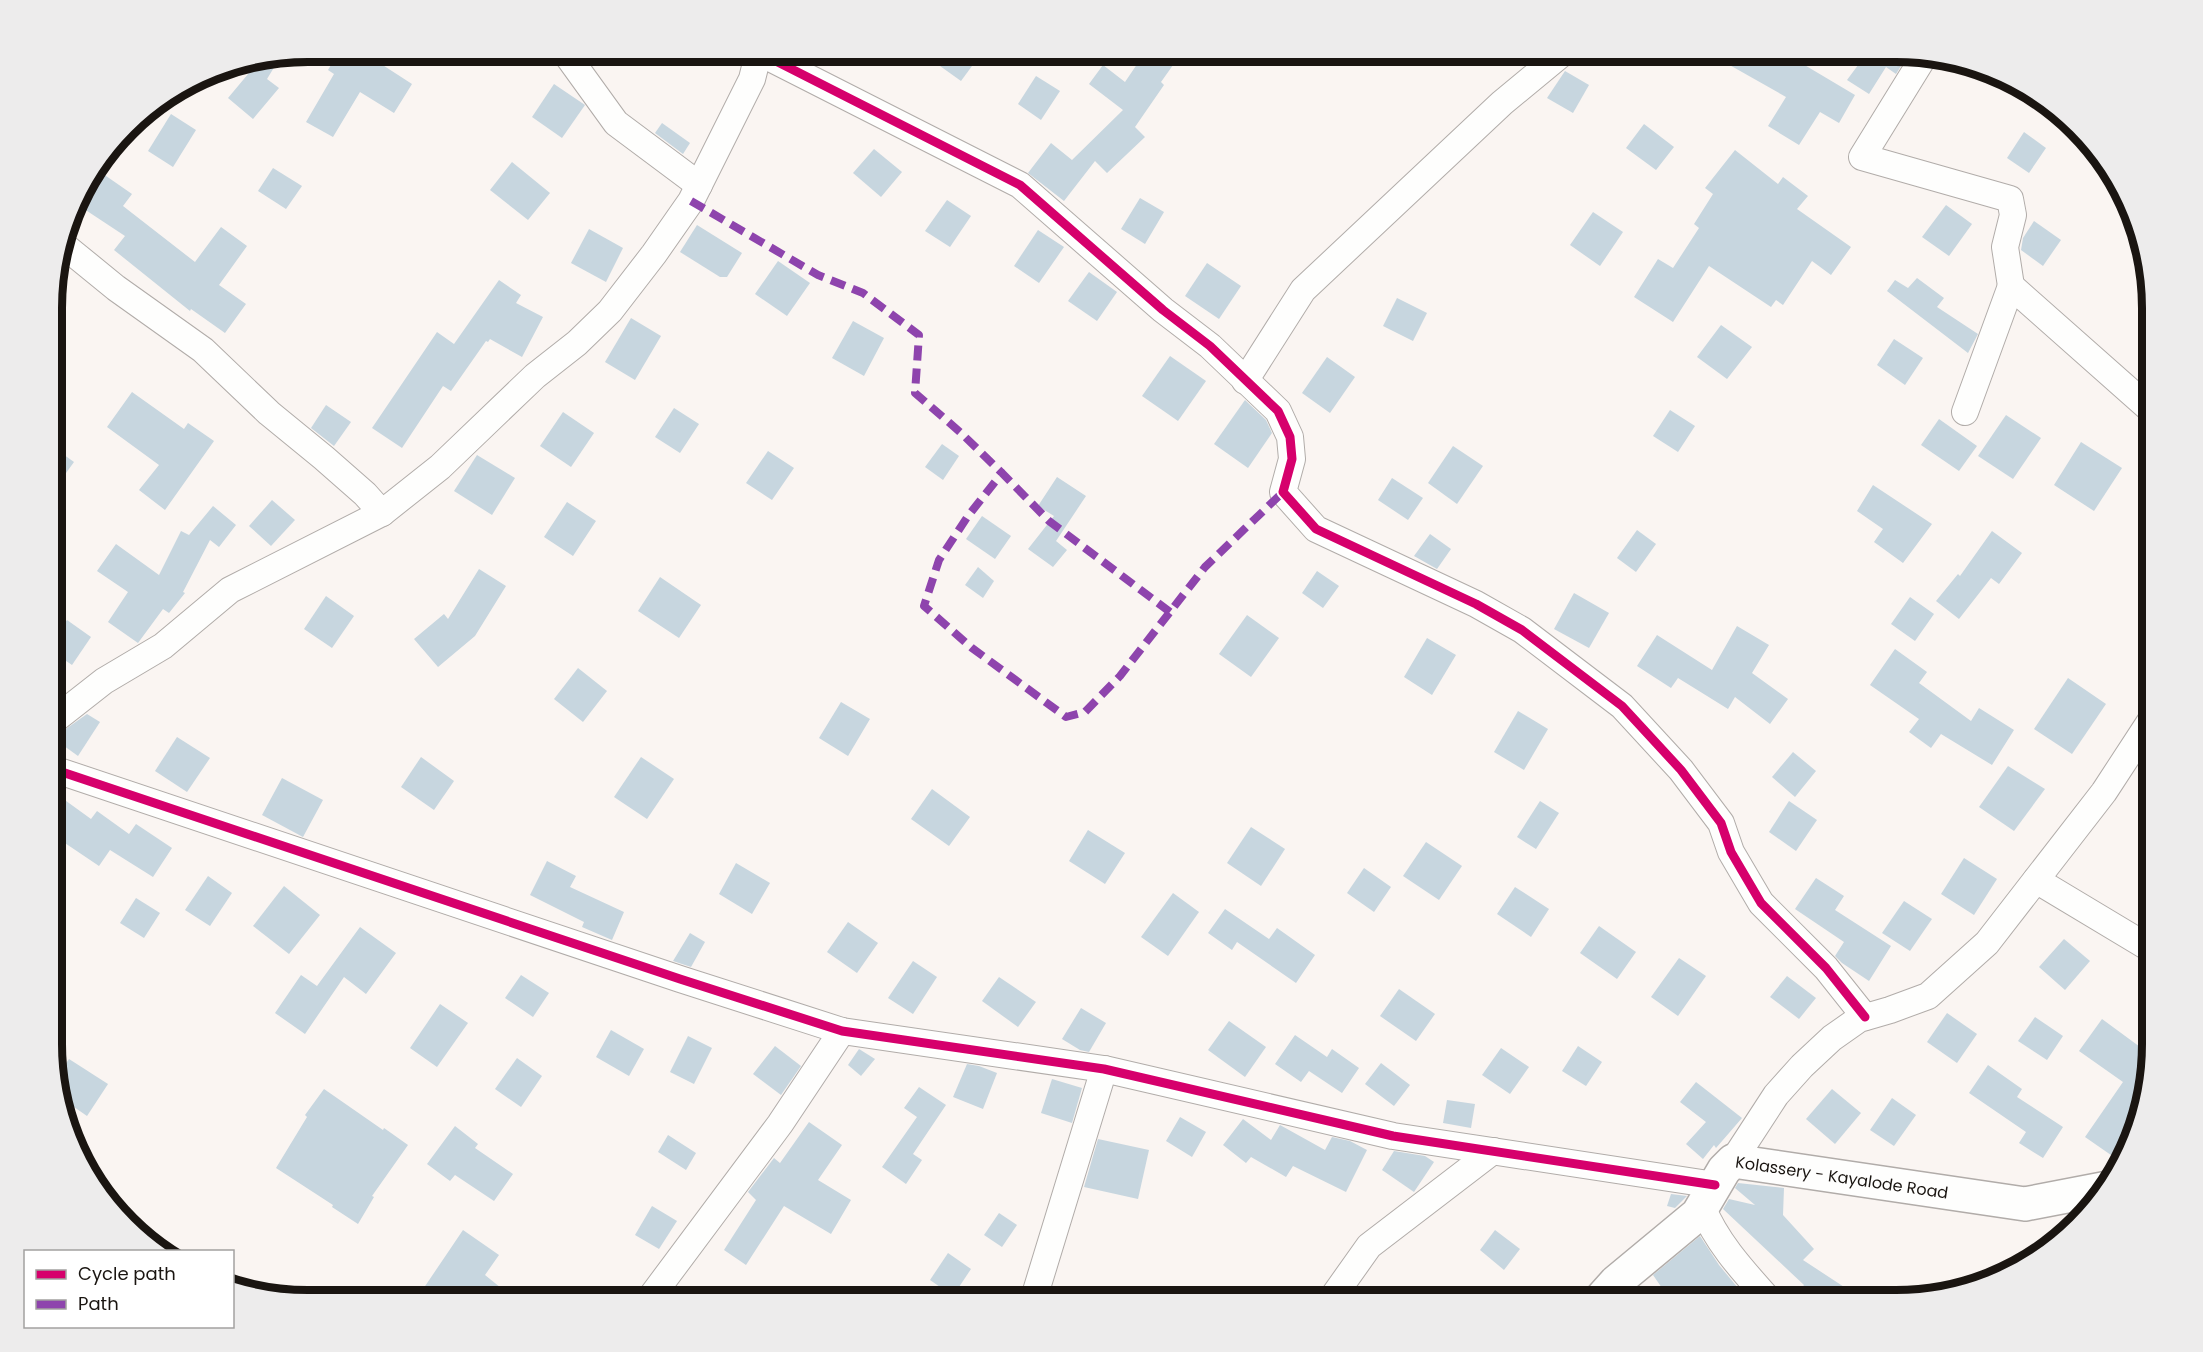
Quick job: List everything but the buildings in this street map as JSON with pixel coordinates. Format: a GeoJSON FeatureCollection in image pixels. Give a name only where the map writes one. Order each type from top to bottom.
{"type":"FeatureCollection","features":[{"type":"Feature","properties":{"kind":"main road","name":"Kolassery - Kayalode Road"},"geometry":{"type":"LineString","coordinates":[[1717,1184],[2025,1204],[2093,1191]]}},
{"type":"Feature","properties":{"kind":"main road"},"geometry":{"type":"LineString","coordinates":[[1608,1290],[1698,1214],[1717,1184]]}},
{"type":"Feature","properties":{"kind":"street"},"geometry":{"type":"LineString","coordinates":[[572,62],[616,123],[699,185]]}},
{"type":"Feature","properties":{"kind":"street"},"geometry":{"type":"LineString","coordinates":[[62,714],[104,681],[163,646],[230,590],[382,513],[440,467],[535,376],[577,344],[610,311],[691,201],[752,79],[756,62]]}},
{"type":"Feature","properties":{"kind":"street"},"geometry":{"type":"LineString","coordinates":[[778,62],[1020,185],[1163,310],[1210,346],[1278,411],[1290,437],[1292,459],[1283,492],[1316,529],[1476,604],[1522,630],[1622,706],[1680,770],[1721,823],[1731,852],[1761,903],[1826,968],[1865,1017]]}},
{"type":"Feature","properties":{"kind":"street"},"geometry":{"type":"LineString","coordinates":[[1245,381],[1303,290],[1502,103],[1552,62]]}},
{"type":"Feature","properties":{"kind":"street"},"geometry":{"type":"LineString","coordinates":[[1920,63],[1862,157],[2010,199],[2013,215],[2005,247],[2011,286],[1965,412]]}},
{"type":"Feature","properties":{"kind":"street"},"geometry":{"type":"LineString","coordinates":[[69,249],[116,288],[203,350],[269,413],[365,494],[382,513]]}},
{"type":"Feature","properties":{"kind":"street"},"geometry":{"type":"LineString","coordinates":[[2011,286],[2142,402]]}},
{"type":"Feature","properties":{"kind":"street"},"geometry":{"type":"LineString","coordinates":[[1760,1290],[1740,1269],[1708,1221],[1717,1184],[1776,1095],[1802,1066],[1833,1038],[1859,1019],[1928,996],[1987,944],[2104,792],[2142,734]]}},
{"type":"Feature","properties":{"kind":"street"},"geometry":{"type":"LineString","coordinates":[[62,772],[842,1031],[1104,1069],[1393,1136],[1717,1184]]}},
{"type":"Feature","properties":{"kind":"street"},"geometry":{"type":"LineString","coordinates":[[2036,880],[2142,944]]}},
{"type":"Feature","properties":{"kind":"street"},"geometry":{"type":"LineString","coordinates":[[656,1290],[780,1124],[842,1031]]}},
{"type":"Feature","properties":{"kind":"street"},"geometry":{"type":"LineString","coordinates":[[1036,1290],[1104,1069]]}},
{"type":"Feature","properties":{"kind":"street"},"geometry":{"type":"LineString","coordinates":[[1338,1290],[1369,1246],[1493,1151]]}},
{"type":"Feature","properties":{"kind":"marked path"},"geometry":{"type":"LineString","coordinates":[[691,201],[818,275],[863,293],[919,335],[915,393],[1002,473]]}},
{"type":"Feature","properties":{"kind":"marked path"},"geometry":{"type":"LineString","coordinates":[[1170,612],[1049,521],[1002,473],[968,516],[939,560],[924,606],[972,648],[1066,717],[1085,712],[1120,676],[1205,567],[1283,492]]}},
{"type":"Feature","properties":{"kind":"cycle path"},"geometry":{"type":"LineString","coordinates":[[778,62],[1020,185],[1163,310],[1210,346],[1278,411],[1290,437],[1292,459],[1283,492],[1316,529],[1476,604],[1522,630],[1622,706],[1681,770],[1721,823],[1731,852],[1761,903],[1826,968],[1865,1017]]}},
{"type":"Feature","properties":{"kind":"cycle path"},"geometry":{"type":"LineString","coordinates":[[62,772],[842,1031],[1104,1069],[1393,1136],[1715,1185]]}}]}
